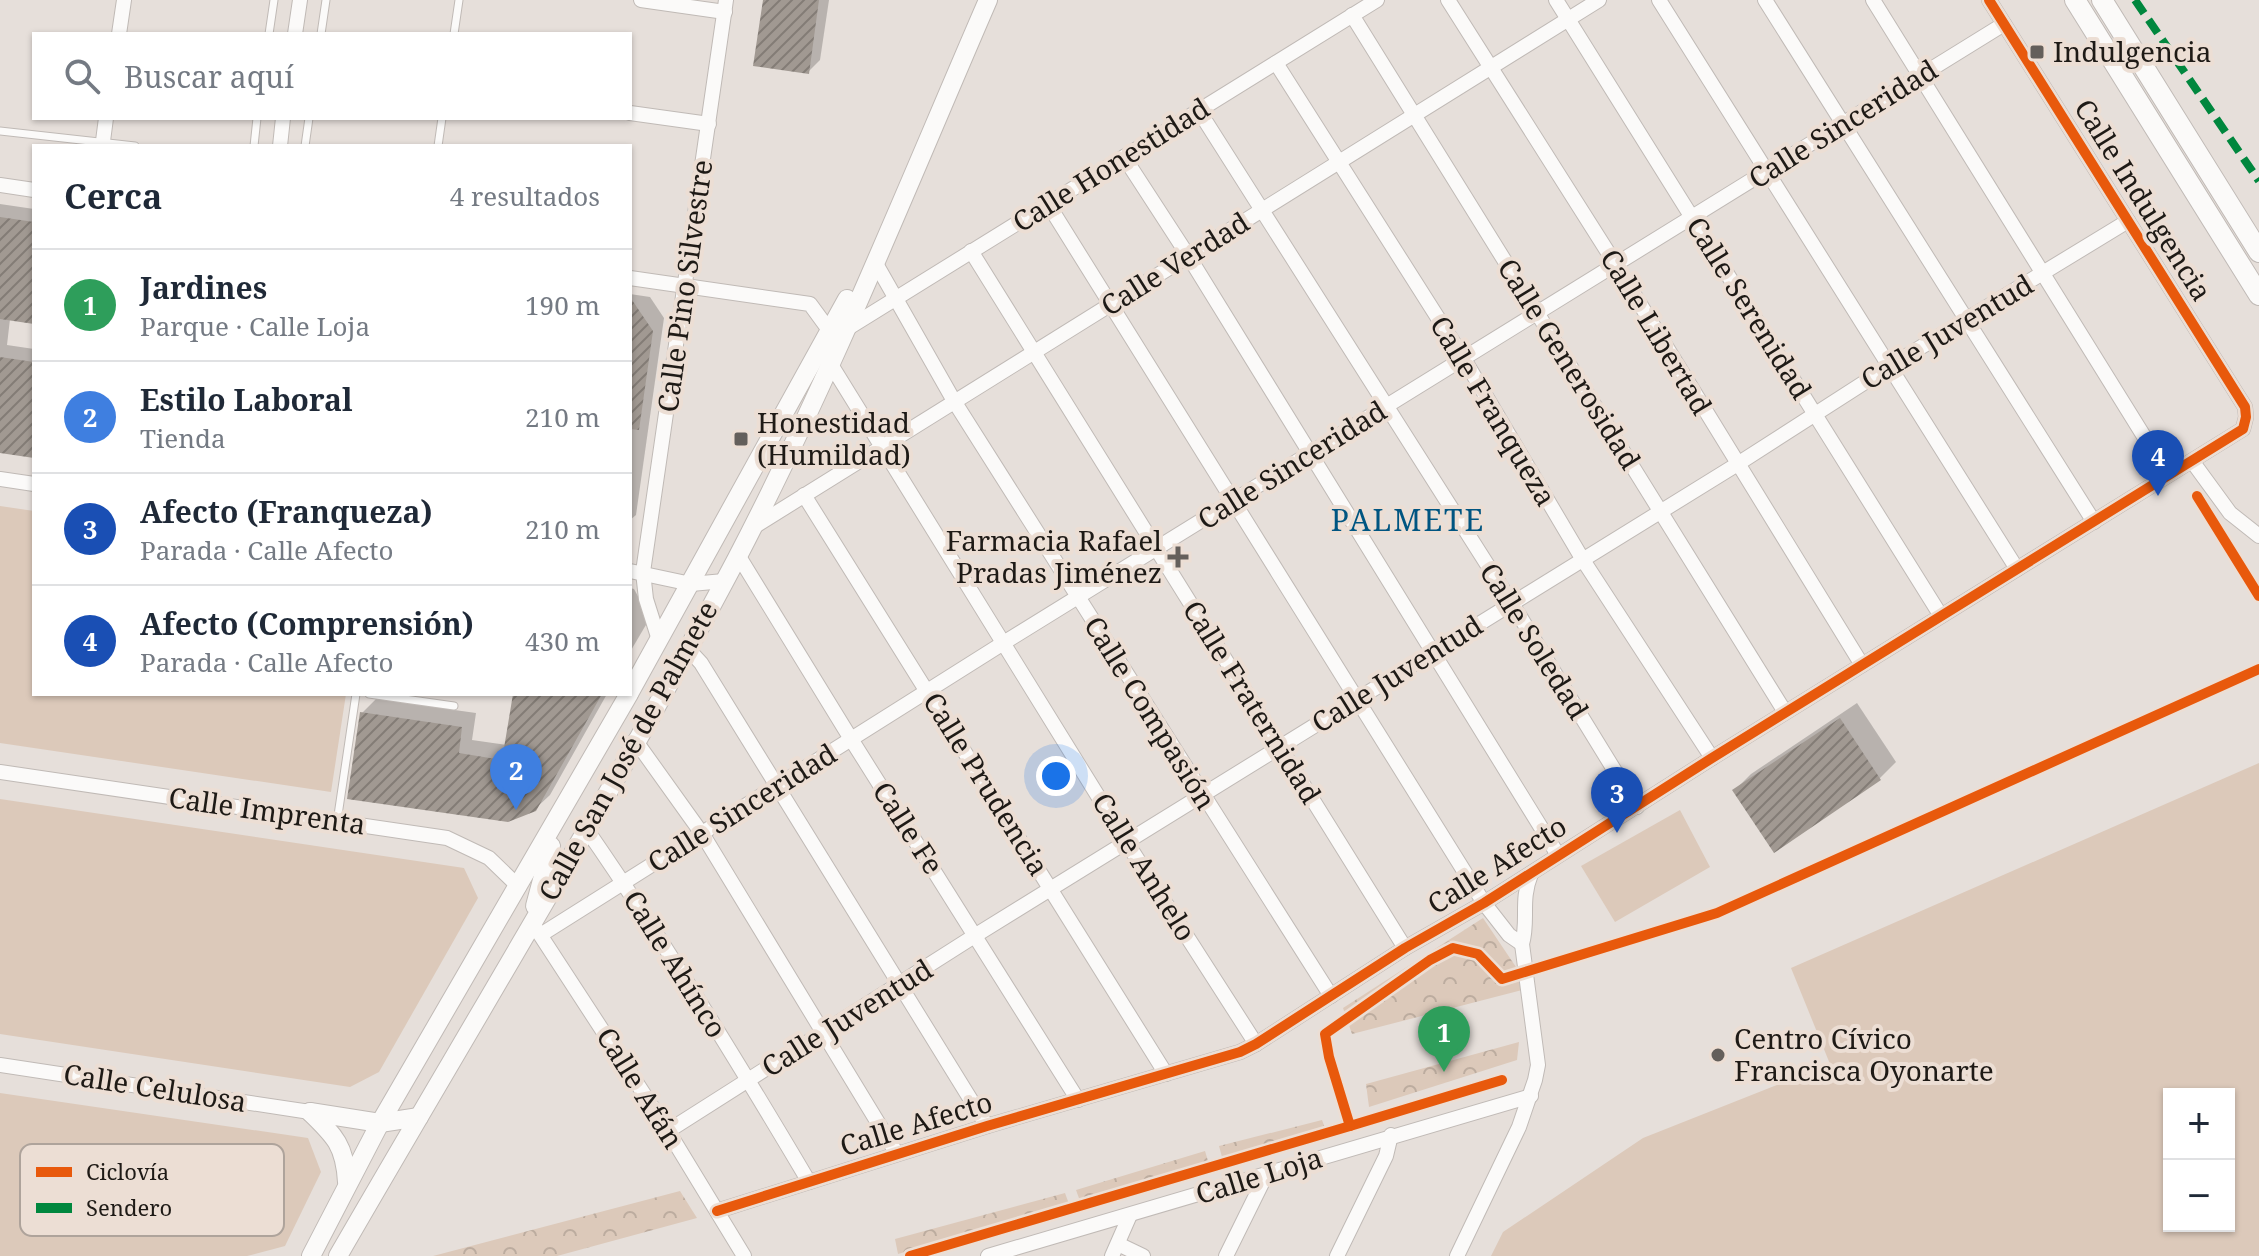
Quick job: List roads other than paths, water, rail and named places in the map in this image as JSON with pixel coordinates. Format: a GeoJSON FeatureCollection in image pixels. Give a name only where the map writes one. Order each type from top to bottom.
{"type":"FeatureCollection","features":[{"type":"Feature","properties":{"kind":"main road"},"geometry":{"type":"LineString","coordinates":[[2075,0],[2259,295]]}},
{"type":"Feature","properties":{"kind":"main road"},"geometry":{"type":"LineString","coordinates":[[2102,0],[2259,252]]}},
{"type":"Feature","properties":{"kind":"street"},"geometry":{"type":"LineString","coordinates":[[119,32],[124,0]]}},
{"type":"Feature","properties":{"kind":"street"},"geometry":{"type":"LineString","coordinates":[[295,32],[300,0]]}},
{"type":"Feature","properties":{"kind":"street"},"geometry":{"type":"LineString","coordinates":[[641,0],[726,6]]}},
{"type":"Feature","properties":{"kind":"street","name":"Calle San José de Palmete"},"geometry":{"type":"LineString","coordinates":[[632,688],[875,262],[988,0]]}},
{"type":"Feature","properties":{"kind":"street","name":"Calle Honestidad"},"geometry":{"type":"LineString","coordinates":[[837,330],[897,298],[1377,0]]}},
{"type":"Feature","properties":{"kind":"street","name":"Calle Libertad"},"geometry":{"type":"LineString","coordinates":[[1448,0],[1616,265],[1736,465],[1862,665]]}},
{"type":"Feature","properties":{"kind":"street","name":"Calle Serenidad"},"geometry":{"type":"LineString","coordinates":[[1556,0],[1941,616]]}},
{"type":"Feature","properties":{"kind":"street","name":"Calle Verdad"},"geometry":{"type":"LineString","coordinates":[[751,528],[1599,0]]}},
{"type":"Feature","properties":{"kind":"street"},"geometry":{"type":"LineString","coordinates":[[1659,0],[2017,569]]}},
{"type":"Feature","properties":{"kind":"street"},"geometry":{"type":"LineString","coordinates":[[1765,0],[2094,522]]}},
{"type":"Feature","properties":{"kind":"street"},"geometry":{"type":"LineString","coordinates":[[1873,0],[2168,475]]}},
{"type":"Feature","properties":{"kind":"street","name":"Calle Indulgencia"},"geometry":{"type":"LineString","coordinates":[[1989,0],[2245,407],[2243,429]]}},
{"type":"Feature","properties":{"kind":"street","name":"Calle Pino Silvestre"},"geometry":{"type":"LineString","coordinates":[[659,640],[636,572],[686,286],[726,6]]}},
{"type":"Feature","properties":{"kind":"street","name":"Calle Generosidad"},"geometry":{"type":"LineString","coordinates":[[1352,15],[1785,712]]}},
{"type":"Feature","properties":{"kind":"street","name":"Calle Sinceridad"},"geometry":{"type":"LineString","coordinates":[[536,930],[703,835],[1005,642],[2004,24]]}},
{"type":"Feature","properties":{"kind":"street","name":"Calle Franqueza"},"geometry":{"type":"LineString","coordinates":[[1276,63],[1464,359],[1583,560],[1712,758]]}},
{"type":"Feature","properties":{"kind":"street","name":"Calle Soledad"},"geometry":{"type":"LineString","coordinates":[[1199,111],[1511,602],[1637,807]]}},
{"type":"Feature","properties":{"kind":"street"},"geometry":{"type":"LineString","coordinates":[[632,113],[709,124]]}},
{"type":"Feature","properties":{"kind":"street"},"geometry":{"type":"LineString","coordinates":[[103,141],[106,120]]}},
{"type":"Feature","properties":{"kind":"street"},"geometry":{"type":"LineString","coordinates":[[280,144],[283,120]]}},
{"type":"Feature","properties":{"kind":"street"},"geometry":{"type":"LineString","coordinates":[[1124,157],[1558,855]]}},
{"type":"Feature","properties":{"kind":"street"},"geometry":{"type":"LineString","coordinates":[[0,185],[32,190]]}},
{"type":"Feature","properties":{"kind":"street"},"geometry":{"type":"LineString","coordinates":[[1048,204],[1484,903],[1509,935],[1522,944]]}},
{"type":"Feature","properties":{"kind":"street","name":"Calle Juventud"},"geometry":{"type":"LineString","coordinates":[[668,1131],[976,935],[2128,221]]}},
{"type":"Feature","properties":{"kind":"street","name":"Calle San José de Palmete"},"geometry":{"type":"LineString","coordinates":[[338,1256],[419,1117],[536,930],[635,740],[688,649],[738,555],[830,363],[837,330],[888,231]]}},
{"type":"Feature","properties":{"kind":"street","name":"Calle Fraternidad"},"geometry":{"type":"LineString","coordinates":[[971,251],[1405,948]]}},
{"type":"Feature","properties":{"kind":"street","name":"Calle Compasión"},"geometry":{"type":"LineString","coordinates":[[875,262],[954,401],[1331,996]]}},
{"type":"Feature","properties":{"kind":"street"},"geometry":{"type":"LineString","coordinates":[[632,278],[810,304],[837,330]]}},
{"type":"Feature","properties":{"kind":"street","name":"Calle Anhelo"},"geometry":{"type":"LineString","coordinates":[[830,363],[1127,843],[1256,1044]]}},
{"type":"Feature","properties":{"kind":"street","name":"Calle Afecto"},"geometry":{"type":"LineString","coordinates":[[717,1211],[987,1126],[1240,1052],[1256,1044],[1405,948],[1531,874],[1785,712],[2243,429]]}},
{"type":"Feature","properties":{"kind":"street"},"geometry":{"type":"LineString","coordinates":[[2192,461],[2230,513],[2259,536]]}},
{"type":"Feature","properties":{"kind":"street"},"geometry":{"type":"LineString","coordinates":[[0,479],[32,484]]}},
{"type":"Feature","properties":{"kind":"street","name":"Calle Prudencia"},"geometry":{"type":"LineString","coordinates":[[804,495],[1166,1074]]}},
{"type":"Feature","properties":{"kind":"street","name":"Calle Fe"},"geometry":{"type":"LineString","coordinates":[[738,555],[1078,1100]]}},
{"type":"Feature","properties":{"kind":"street"},"geometry":{"type":"LineString","coordinates":[[636,572],[691,584],[724,581]]}},
{"type":"Feature","properties":{"kind":"street"},"geometry":{"type":"LineString","coordinates":[[688,649],[701,663],[987,1126]]}},
{"type":"Feature","properties":{"kind":"street","name":"Calle San José de Palmete"},"geometry":{"type":"LineString","coordinates":[[311,1256],[380,1123],[627,696]]}},
{"type":"Feature","properties":{"kind":"street"},"geometry":{"type":"LineString","coordinates":[[635,740],[703,835],[897,1154]]}},
{"type":"Feature","properties":{"kind":"street","name":"Calle Imprenta"},"geometry":{"type":"LineString","coordinates":[[0,772],[447,838],[489,858],[519,887]]}},
{"type":"Feature","properties":{"kind":"street"},"geometry":{"type":"LineString","coordinates":[[536,930],[559,816]]}},
{"type":"Feature","properties":{"kind":"street","name":"Calle Ahínco"},"geometry":{"type":"LineString","coordinates":[[587,830],[749,1080],[809,1182]]}},
{"type":"Feature","properties":{"kind":"street"},"geometry":{"type":"LineString","coordinates":[[1457,1256],[1519,1127],[1538,1065],[1522,944],[1525,933],[1525,888],[1531,874]]}},
{"type":"Feature","properties":{"kind":"street"},"geometry":{"type":"LineString","coordinates":[[519,887],[536,930]]}},
{"type":"Feature","properties":{"kind":"street","name":"Calle Afán"},"geometry":{"type":"LineString","coordinates":[[536,930],[668,1131],[744,1256]]}},
{"type":"Feature","properties":{"kind":"street","name":"Calle Celulosa"},"geometry":{"type":"LineString","coordinates":[[0,1065],[310,1112]]}},
{"type":"Feature","properties":{"kind":"street","name":"Calle Loja"},"geometry":{"type":"LineString","coordinates":[[988,1256],[1531,1096]]}},
{"type":"Feature","properties":{"kind":"street"},"geometry":{"type":"LineString","coordinates":[[310,1112],[380,1123],[419,1117]]}},
{"type":"Feature","properties":{"kind":"street"},"geometry":{"type":"LineString","coordinates":[[310,1112],[334,1134],[346,1157],[347,1182]]}},
{"type":"Feature","properties":{"kind":"street"},"geometry":{"type":"LineString","coordinates":[[1337,1256],[1386,1156],[1391,1135]]}},
{"type":"Feature","properties":{"kind":"street"},"geometry":{"type":"LineString","coordinates":[[1226,1256],[1266,1175]]}},
{"type":"Feature","properties":{"kind":"street"},"geometry":{"type":"LineString","coordinates":[[1130,1215],[1115,1250],[1143,1256]]}},
{"type":"Feature","properties":{"kind":"lane"},"geometry":{"type":"LineString","coordinates":[[269,32],[274,0]]}},
{"type":"Feature","properties":{"kind":"lane"},"geometry":{"type":"LineString","coordinates":[[321,32],[326,0]]}},
{"type":"Feature","properties":{"kind":"lane"},"geometry":{"type":"LineString","coordinates":[[454,32],[459,0]]}},
{"type":"Feature","properties":{"kind":"lane"},"geometry":{"type":"LineString","coordinates":[[254,144],[257,120]]}},
{"type":"Feature","properties":{"kind":"lane"},"geometry":{"type":"LineString","coordinates":[[305,144],[309,120]]}},
{"type":"Feature","properties":{"kind":"lane"},"geometry":{"type":"LineString","coordinates":[[438,144],[442,120]]}},
{"type":"Feature","properties":{"kind":"lane"},"geometry":{"type":"LineString","coordinates":[[0,131],[122,144]]}},
{"type":"Feature","properties":{"kind":"lane"},"geometry":{"type":"LineString","coordinates":[[337,822],[356,696]]}},
{"type":"Feature","properties":{"kind":"lane"},"geometry":{"type":"LineString","coordinates":[[383,696],[454,706]]}},
{"type":"Feature","properties":{"kind":"place","name":"Indulgencia"},"geometry":{"type":"Point","coordinates":[2037,52]}},
{"type":"Feature","properties":{"kind":"place","name":"Honestidad (Humildad)"},"geometry":{"type":"Point","coordinates":[741,439]}},
{"type":"Feature","properties":{"kind":"place","name":"Afecto (Comprensión)"},"geometry":{"type":"Point","coordinates":[2158,496]}},
{"type":"Feature","properties":{"kind":"place","name":"Farmacia Rafael Pradas Jiménez"},"geometry":{"type":"Point","coordinates":[1178,557]}},
{"type":"Feature","properties":{"kind":"place","name":"Estilo Laboral"},"geometry":{"type":"Point","coordinates":[516,810]}},
{"type":"Feature","properties":{"kind":"place","name":"Afecto (Franqueza)"},"geometry":{"type":"Point","coordinates":[1617,833]}},
{"type":"Feature","properties":{"kind":"place","name":"Centro Cívico Francisca Oyonarte"},"geometry":{"type":"Point","coordinates":[1718,1055]}},
{"type":"Feature","properties":{"kind":"place","name":"Jardines"},"geometry":{"type":"Point","coordinates":[1444,1072]}},
{"type":"Feature","properties":{"kind":"district","name":"PALMETE"},"geometry":{"type":"Point","coordinates":[1408,521]}}]}
